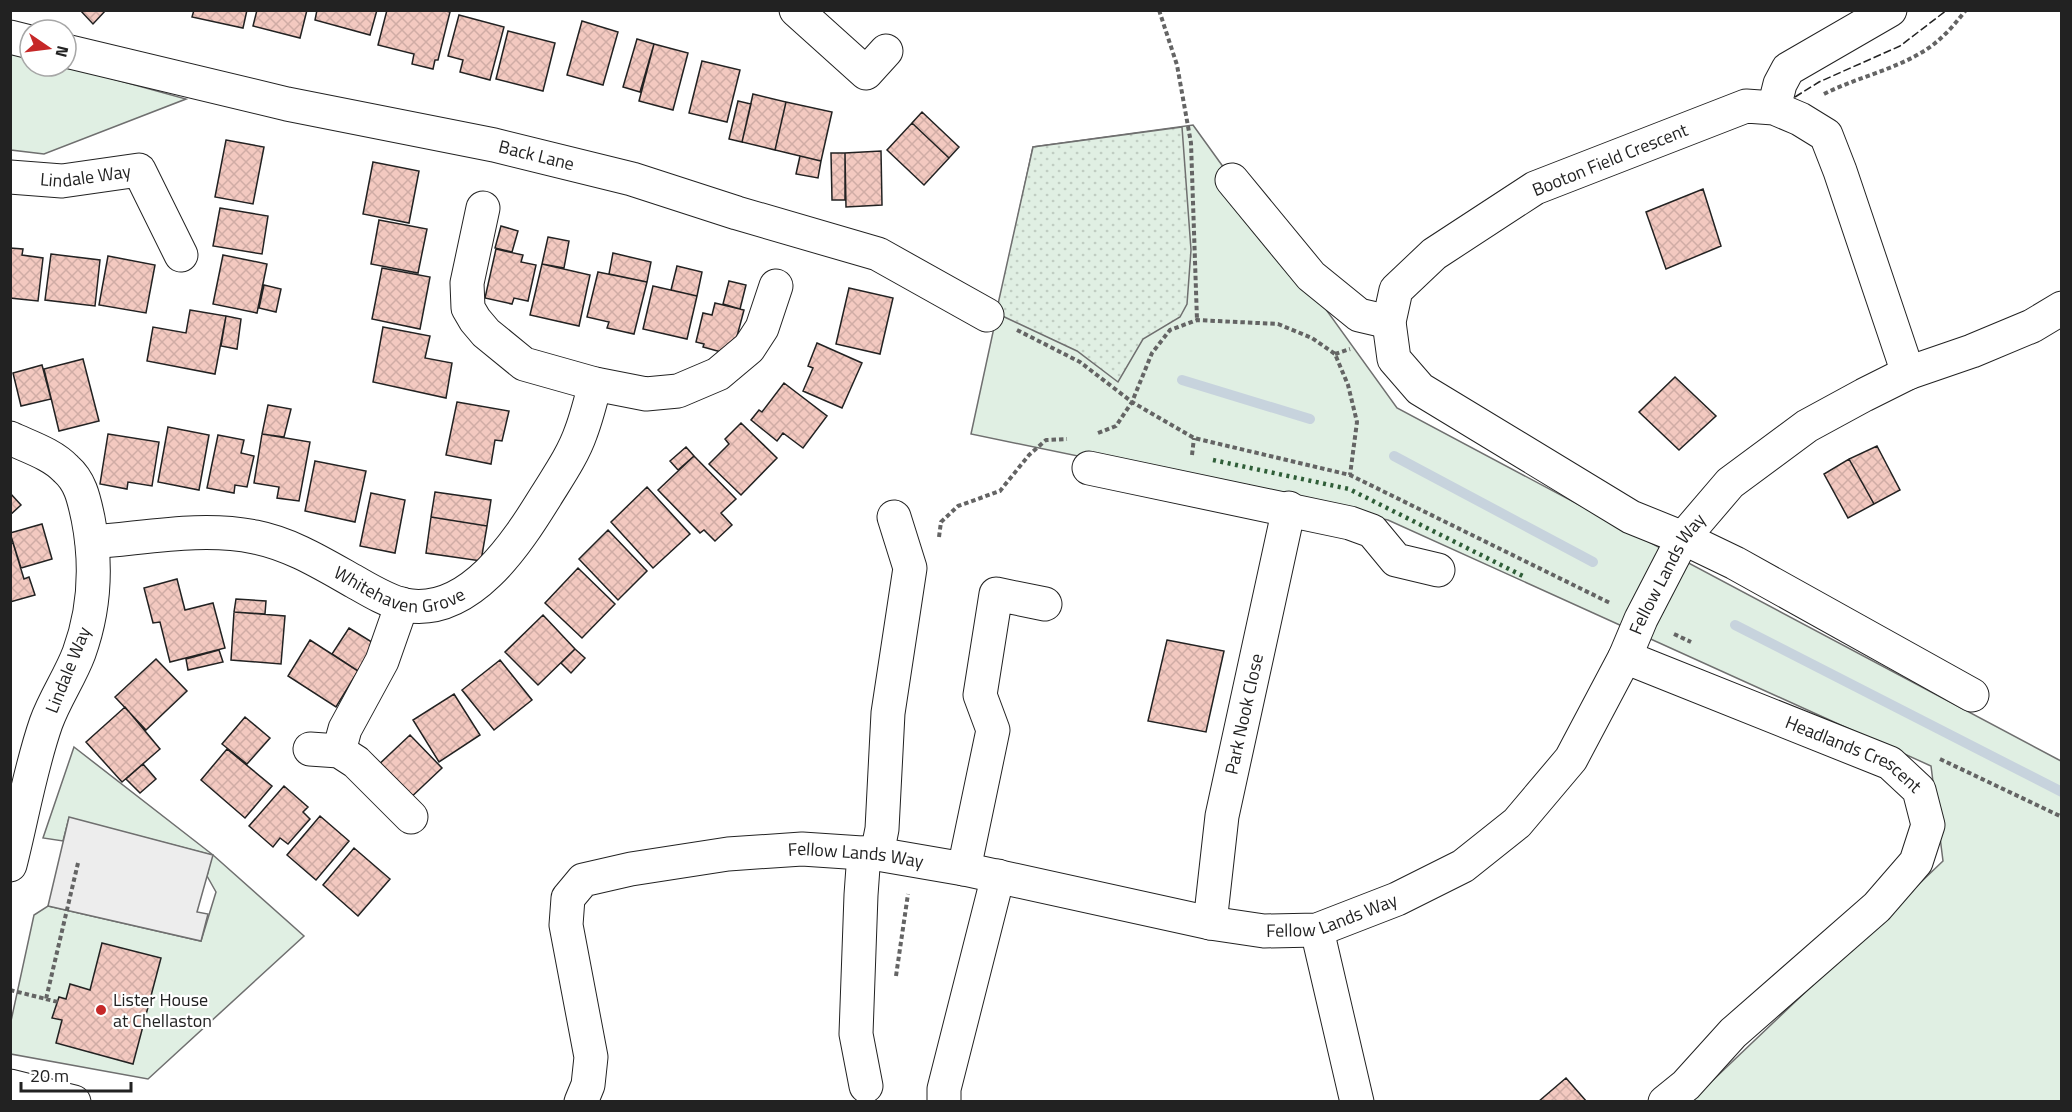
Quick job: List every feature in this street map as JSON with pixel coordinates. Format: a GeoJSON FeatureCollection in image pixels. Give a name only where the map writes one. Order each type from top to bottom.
{"type":"FeatureCollection","features":[{"type":"Feature","properties":{"kind":"street"},"geometry":{"type":"LineString","coordinates":[[796,10],[866,73],[886,51]]}},
{"type":"Feature","properties":{"kind":"street"},"geometry":{"type":"LineString","coordinates":[[1787,113],[1780,84],[1788,69],[1890,10]]}},
{"type":"Feature","properties":{"kind":"street","name":"Back Lane"},"geometry":{"type":"LineString","coordinates":[[78,54],[287,104],[494,145],[632,179],[737,213],[878,254],[987,315]]}},
{"type":"Feature","properties":{"kind":"street","name":"Booton Field Crescent"},"geometry":{"type":"LineString","coordinates":[[1908,373],[1826,135],[1787,113],[1746,106],[1535,188],[1434,254],[1396,290],[1389,322],[1394,359],[1420,388],[1631,517],[1736,563],[1972,695]]}},
{"type":"Feature","properties":{"kind":"street","name":"Lindale Way"},"geometry":{"type":"LineString","coordinates":[[10,177],[62,181],[139,170],[181,255]]}},
{"type":"Feature","properties":{"kind":"street"},"geometry":{"type":"LineString","coordinates":[[1232,180],[1311,276],[1359,315],[1389,322]]}},
{"type":"Feature","properties":{"kind":"street"},"geometry":{"type":"LineString","coordinates":[[483,208],[467,283],[468,308],[486,333],[524,364],[595,384],[646,394],[678,391],[718,374],[749,348],[762,328],[776,286]]}},
{"type":"Feature","properties":{"kind":"street","name":"Fellow Lands Way"},"geometry":{"type":"LineString","coordinates":[[581,1101],[588,1085],[591,1057],[566,925],[568,898],[583,880],[632,869],[728,854],[802,849],[871,854],[964,869],[1210,923],[1264,931],[1317,930],[1397,899],[1463,866],[1517,823],[1571,759],[1625,657],[1641,619],[1683,538],[1730,483],[1807,426],[1908,373],[1972,351],[2032,326],[2061,308]]}},
{"type":"Feature","properties":{"kind":"street","name":"Whitehaven Grove"},"geometry":{"type":"LineString","coordinates":[[92,542],[189,533],[254,537],[295,549],[372,591],[402,604],[428,606],[445,602],[466,590],[493,569],[538,509],[566,464],[580,433],[595,384]]}},
{"type":"Feature","properties":{"kind":"street","name":"Lindale Way"},"geometry":{"type":"LineString","coordinates":[[10,438],[52,458],[66,468],[75,479],[82,492],[92,542],[94,568],[87,627],[78,654],[21,772],[10,865]]}},
{"type":"Feature","properties":{"kind":"street"},"geometry":{"type":"LineString","coordinates":[[1089,468],[1289,508],[1350,523],[1372,531],[1396,560],[1438,570]]}},
{"type":"Feature","properties":{"kind":"street","name":"Park Nook Close"},"geometry":{"type":"LineString","coordinates":[[1210,923],[1222,816],[1289,508]]}},
{"type":"Feature","properties":{"kind":"street"},"geometry":{"type":"LineString","coordinates":[[866,1086],[856,1034],[861,895],[871,854],[882,829],[888,713],[910,568],[894,516]]}},
{"type":"Feature","properties":{"kind":"street"},"geometry":{"type":"LineString","coordinates":[[964,869],[993,730],[980,695],[996,594],[1045,604]]}},
{"type":"Feature","properties":{"kind":"street"},"geometry":{"type":"LineString","coordinates":[[402,604],[382,662],[345,729],[324,750],[357,762],[411,817]]}},
{"type":"Feature","properties":{"kind":"street","name":"Headlands Crescent"},"geometry":{"type":"LineString","coordinates":[[1625,657],[1890,763],[1919,790],[1928,825],[1916,862],[1877,907],[1733,1033],[1686,1084],[1665,1101]]}},
{"type":"Feature","properties":{"kind":"street"},"geometry":{"type":"LineString","coordinates":[[944,1101],[944,1089],[998,876]]}},
{"type":"Feature","properties":{"kind":"street"},"geometry":{"type":"LineString","coordinates":[[1317,930],[1357,1101]]}},
{"type":"Feature","properties":{"kind":"street"},"geometry":{"type":"LineString","coordinates":[[10,1086],[74,1101]]}},
{"type":"Feature","properties":{"kind":"path"},"geometry":{"type":"LineString","coordinates":[[1159,10],[1177,65],[1191,143],[1197,320]]}},
{"type":"Feature","properties":{"kind":"path"},"geometry":{"type":"LineString","coordinates":[[1787,113],[1845,83],[1908,59],[1940,39],[1966,10]]}},
{"type":"Feature","properties":{"kind":"path"},"geometry":{"type":"LineString","coordinates":[[987,315],[1080,362],[1132,402],[1194,438],[1350,475],[1641,619]]}},
{"type":"Feature","properties":{"kind":"path"},"geometry":{"type":"LineString","coordinates":[[1132,402],[1152,353],[1170,330],[1197,320],[1278,324],[1312,338],[1335,354],[1348,385],[1357,422],[1350,475]]}},
{"type":"Feature","properties":{"kind":"path"},"geometry":{"type":"LineString","coordinates":[[46,999],[78,863]]}},
{"type":"Feature","properties":{"kind":"path"},"geometry":{"type":"LineString","coordinates":[[10,990],[58,1002]]}},
{"type":"Feature","properties":{"kind":"green space"},"geometry":{"type":"Polygon","coordinates":[[[10,50],[18,52],[18,78],[78,78],[78,69],[186,99],[44,154],[11,150],[10,50]]]}},
{"type":"Feature","properties":{"kind":"green space"},"geometry":{"type":"Polygon","coordinates":[[[1193,125],[1397,408],[2061,761],[2061,1101],[1691,1101],[1943,861],[1931,766],[1388,520],[971,434],[1033,147],[1193,125]]]}},
{"type":"Feature","properties":{"kind":"green space"},"geometry":{"type":"Polygon","coordinates":[[[1182,127],[1191,250],[1187,304],[1180,317],[1143,339],[1118,382],[1077,351],[996,313],[1033,147],[1182,127]]]}},
{"type":"Feature","properties":{"kind":"green space"},"geometry":{"type":"Polygon","coordinates":[[[74,747],[213,855],[304,936],[148,1079],[11,1054],[11,1021],[34,915],[48,906],[201,941],[216,892],[207,876],[212,855],[69,818],[63,841],[43,838],[74,747]]]}},
{"type":"Feature","properties":{"kind":"shaded area"},"geometry":{"type":"Polygon","coordinates":[[[69,817],[213,855],[197,912],[208,914],[201,941],[48,906],[69,817]]]}},
{"type":"Feature","properties":{"kind":"building"},"geometry":{"type":"Polygon","coordinates":[[[80,10],[106,10],[93,24],[80,10]]]}},
{"type":"Feature","properties":{"kind":"building"},"geometry":{"type":"Polygon","coordinates":[[[194,10],[247,10],[243,28],[192,17],[194,10]]]}},
{"type":"Feature","properties":{"kind":"building"},"geometry":{"type":"Polygon","coordinates":[[[257,10],[307,10],[300,38],[253,26],[257,10]]]}},
{"type":"Feature","properties":{"kind":"building"},"geometry":{"type":"Polygon","coordinates":[[[317,10],[377,10],[370,35],[315,20],[317,10]]]}},
{"type":"Feature","properties":{"kind":"building"},"geometry":{"type":"Polygon","coordinates":[[[387,10],[450,12],[438,60],[435,60],[433,69],[412,64],[414,54],[378,45],[387,10]]]}},
{"type":"Feature","properties":{"kind":"building"},"geometry":{"type":"Polygon","coordinates":[[[459,15],[504,27],[490,80],[460,72],[463,60],[448,56],[459,15]]]}},
{"type":"Feature","properties":{"kind":"building"},"geometry":{"type":"Polygon","coordinates":[[[582,21],[618,32],[603,85],[567,75],[582,21]]]}},
{"type":"Feature","properties":{"kind":"building"},"geometry":{"type":"Polygon","coordinates":[[[508,31],[555,43],[543,91],[496,79],[508,31]]]}},
{"type":"Feature","properties":{"kind":"building"},"geometry":{"type":"Polygon","coordinates":[[[637,39],[654,44],[640,92],[623,87],[637,39]]]}},
{"type":"Feature","properties":{"kind":"building"},"geometry":{"type":"Polygon","coordinates":[[[654,44],[688,53],[673,110],[639,101],[654,44]]]}},
{"type":"Feature","properties":{"kind":"building"},"geometry":{"type":"Polygon","coordinates":[[[702,61],[740,70],[727,122],[689,113],[702,61]]]}},
{"type":"Feature","properties":{"kind":"building"},"geometry":{"type":"Polygon","coordinates":[[[753,94],[786,102],[775,150],[742,142],[753,94]]]}},
{"type":"Feature","properties":{"kind":"building"},"geometry":{"type":"Polygon","coordinates":[[[738,101],[751,104],[742,142],[729,139],[738,101]]]}},
{"type":"Feature","properties":{"kind":"building"},"geometry":{"type":"Polygon","coordinates":[[[786,102],[832,112],[821,161],[775,150],[786,102]]]}},
{"type":"Feature","properties":{"kind":"building"},"geometry":{"type":"Polygon","coordinates":[[[922,112],[959,147],[949,158],[912,123],[922,112]]]}},
{"type":"Feature","properties":{"kind":"building"},"geometry":{"type":"Polygon","coordinates":[[[912,123],[949,158],[924,185],[887,150],[912,123]]]}},
{"type":"Feature","properties":{"kind":"building"},"geometry":{"type":"Polygon","coordinates":[[[226,140],[264,147],[253,204],[215,197],[226,140]]]}},
{"type":"Feature","properties":{"kind":"building"},"geometry":{"type":"Polygon","coordinates":[[[881,151],[882,205],[846,207],[845,153],[881,151]]]}},
{"type":"Feature","properties":{"kind":"building"},"geometry":{"type":"Polygon","coordinates":[[[831,153],[845,153],[845,200],[832,200],[831,153]]]}},
{"type":"Feature","properties":{"kind":"building"},"geometry":{"type":"Polygon","coordinates":[[[800,156],[821,161],[818,178],[796,174],[800,156]]]}},
{"type":"Feature","properties":{"kind":"building"},"geometry":{"type":"Polygon","coordinates":[[[373,162],[419,171],[409,223],[363,214],[373,162]]]}},
{"type":"Feature","properties":{"kind":"building"},"geometry":{"type":"Polygon","coordinates":[[[1703,189],[1721,246],[1666,269],[1646,212],[1703,189]]]}},
{"type":"Feature","properties":{"kind":"building"},"geometry":{"type":"Polygon","coordinates":[[[220,208],[268,216],[262,254],[213,246],[220,208]]]}},
{"type":"Feature","properties":{"kind":"building"},"geometry":{"type":"Polygon","coordinates":[[[379,220],[427,229],[418,273],[371,264],[379,220]]]}},
{"type":"Feature","properties":{"kind":"building"},"geometry":{"type":"Polygon","coordinates":[[[501,226],[518,231],[512,252],[495,248],[501,226]]]}},
{"type":"Feature","properties":{"kind":"building"},"geometry":{"type":"Polygon","coordinates":[[[548,237],[569,241],[564,268],[542,264],[548,237]]]}},
{"type":"Feature","properties":{"kind":"building"},"geometry":{"type":"Polygon","coordinates":[[[10,248],[23,249],[22,255],[43,258],[38,301],[10,298],[10,248]]]}},
{"type":"Feature","properties":{"kind":"building"},"geometry":{"type":"Polygon","coordinates":[[[496,249],[523,255],[521,262],[536,265],[528,301],[514,298],[512,304],[485,298],[496,249]]]}},
{"type":"Feature","properties":{"kind":"building"},"geometry":{"type":"Polygon","coordinates":[[[613,253],[651,262],[647,282],[609,274],[613,253]]]}},
{"type":"Feature","properties":{"kind":"building"},"geometry":{"type":"Polygon","coordinates":[[[51,254],[100,260],[95,306],[45,300],[51,254]]]}},
{"type":"Feature","properties":{"kind":"building"},"geometry":{"type":"Polygon","coordinates":[[[223,255],[267,264],[257,313],[213,304],[223,255]]]}},
{"type":"Feature","properties":{"kind":"building"},"geometry":{"type":"Polygon","coordinates":[[[108,256],[155,265],[146,313],[99,305],[108,256]]]}},
{"type":"Feature","properties":{"kind":"building"},"geometry":{"type":"Polygon","coordinates":[[[542,264],[590,275],[579,326],[530,315],[542,264]]]}},
{"type":"Feature","properties":{"kind":"building"},"geometry":{"type":"Polygon","coordinates":[[[677,266],[702,272],[697,296],[671,290],[677,266]]]}},
{"type":"Feature","properties":{"kind":"building"},"geometry":{"type":"Polygon","coordinates":[[[382,268],[430,277],[420,329],[372,319],[382,268]]]}},
{"type":"Feature","properties":{"kind":"building"},"geometry":{"type":"Polygon","coordinates":[[[598,272],[647,282],[634,334],[607,328],[609,322],[587,317],[598,272]]]}},
{"type":"Feature","properties":{"kind":"building"},"geometry":{"type":"Polygon","coordinates":[[[729,281],[746,285],[740,309],[723,304],[729,281]]]}},
{"type":"Feature","properties":{"kind":"building"},"geometry":{"type":"Polygon","coordinates":[[[264,285],[281,289],[276,312],[259,308],[264,285]]]}},
{"type":"Feature","properties":{"kind":"building"},"geometry":{"type":"Polygon","coordinates":[[[653,286],[697,296],[687,339],[643,329],[653,286]]]}},
{"type":"Feature","properties":{"kind":"building"},"geometry":{"type":"Polygon","coordinates":[[[849,288],[893,298],[880,354],[836,344],[849,288]]]}},
{"type":"Feature","properties":{"kind":"building"},"geometry":{"type":"Polygon","coordinates":[[[715,303],[744,310],[732,355],[703,347],[704,344],[696,342],[703,313],[712,315],[715,303]]]}},
{"type":"Feature","properties":{"kind":"building"},"geometry":{"type":"Polygon","coordinates":[[[190,310],[226,316],[215,374],[147,361],[153,327],[186,333],[190,310]]]}},
{"type":"Feature","properties":{"kind":"building"},"geometry":{"type":"Polygon","coordinates":[[[226,316],[241,319],[237,349],[221,346],[226,316]]]}},
{"type":"Feature","properties":{"kind":"building"},"geometry":{"type":"Polygon","coordinates":[[[383,327],[430,336],[425,358],[452,363],[446,398],[373,382],[383,327]]]}},
{"type":"Feature","properties":{"kind":"building"},"geometry":{"type":"Polygon","coordinates":[[[817,343],[862,363],[842,408],[803,391],[813,368],[808,366],[817,343]]]}},
{"type":"Feature","properties":{"kind":"building"},"geometry":{"type":"Polygon","coordinates":[[[83,359],[99,421],[59,431],[44,369],[83,359]]]}},
{"type":"Feature","properties":{"kind":"building"},"geometry":{"type":"Polygon","coordinates":[[[42,365],[51,399],[21,406],[13,373],[42,365]]]}},
{"type":"Feature","properties":{"kind":"building"},"geometry":{"type":"Polygon","coordinates":[[[1675,377],[1716,416],[1679,450],[1639,412],[1675,377]]]}},
{"type":"Feature","properties":{"kind":"building"},"geometry":{"type":"Polygon","coordinates":[[[784,383],[827,416],[803,448],[783,433],[777,441],[751,420],[759,410],[762,412],[784,383]]]}},
{"type":"Feature","properties":{"kind":"building"},"geometry":{"type":"Polygon","coordinates":[[[457,402],[509,411],[502,441],[495,440],[491,464],[446,455],[457,402]]]}},
{"type":"Feature","properties":{"kind":"building"},"geometry":{"type":"Polygon","coordinates":[[[268,405],[291,409],[284,437],[262,434],[268,405]]]}},
{"type":"Feature","properties":{"kind":"building"},"geometry":{"type":"Polygon","coordinates":[[[741,423],[777,458],[741,495],[709,464],[729,444],[725,439],[741,423]]]}},
{"type":"Feature","properties":{"kind":"building"},"geometry":{"type":"Polygon","coordinates":[[[168,427],[209,435],[199,490],[158,482],[168,427]]]}},
{"type":"Feature","properties":{"kind":"building"},"geometry":{"type":"Polygon","coordinates":[[[108,434],[159,442],[152,486],[128,482],[127,489],[100,484],[108,434]]]}},
{"type":"Feature","properties":{"kind":"building"},"geometry":{"type":"Polygon","coordinates":[[[262,434],[310,442],[299,501],[277,498],[279,487],[254,483],[262,434]]]}},
{"type":"Feature","properties":{"kind":"building"},"geometry":{"type":"Polygon","coordinates":[[[218,435],[244,440],[241,453],[254,456],[247,487],[235,485],[234,493],[207,488],[218,435]]]}},
{"type":"Feature","properties":{"kind":"building"},"geometry":{"type":"Polygon","coordinates":[[[1877,446],[1900,490],[1874,504],[1849,459],[1877,446]]]}},
{"type":"Feature","properties":{"kind":"building"},"geometry":{"type":"Polygon","coordinates":[[[686,447],[694,456],[678,470],[670,461],[686,447]]]}},
{"type":"Feature","properties":{"kind":"building"},"geometry":{"type":"Polygon","coordinates":[[[694,456],[736,499],[721,513],[732,525],[715,541],[704,530],[700,533],[658,490],[694,456]]]}},
{"type":"Feature","properties":{"kind":"building"},"geometry":{"type":"Polygon","coordinates":[[[1849,459],[1874,504],[1848,518],[1824,474],[1849,459]]]}},
{"type":"Feature","properties":{"kind":"building"},"geometry":{"type":"Polygon","coordinates":[[[315,461],[366,471],[355,522],[305,511],[315,461]]]}},
{"type":"Feature","properties":{"kind":"building"},"geometry":{"type":"Polygon","coordinates":[[[647,487],[690,534],[653,568],[611,522],[647,487]]]}},
{"type":"Feature","properties":{"kind":"building"},"geometry":{"type":"Polygon","coordinates":[[[435,492],[491,500],[487,526],[431,517],[435,492]]]}},
{"type":"Feature","properties":{"kind":"building"},"geometry":{"type":"Polygon","coordinates":[[[10,493],[21,505],[10,515],[10,493]]]}},
{"type":"Feature","properties":{"kind":"building"},"geometry":{"type":"Polygon","coordinates":[[[371,493],[405,500],[395,553],[360,546],[371,493]]]}},
{"type":"Feature","properties":{"kind":"building"},"geometry":{"type":"Polygon","coordinates":[[[431,517],[487,526],[481,561],[426,553],[431,517]]]}},
{"type":"Feature","properties":{"kind":"building"},"geometry":{"type":"Polygon","coordinates":[[[42,524],[52,559],[21,568],[10,533],[42,524]]]}},
{"type":"Feature","properties":{"kind":"building"},"geometry":{"type":"Polygon","coordinates":[[[608,530],[647,571],[618,600],[579,559],[608,530]]]}},
{"type":"Feature","properties":{"kind":"building"},"geometry":{"type":"Polygon","coordinates":[[[13,543],[24,579],[29,577],[35,595],[10,602],[10,544],[13,543]]]}},
{"type":"Feature","properties":{"kind":"building"},"geometry":{"type":"Polygon","coordinates":[[[578,568],[615,604],[582,638],[545,603],[578,568]]]}},
{"type":"Feature","properties":{"kind":"building"},"geometry":{"type":"Polygon","coordinates":[[[177,579],[185,610],[213,603],[225,648],[170,662],[160,622],[153,623],[144,588],[177,579]]]}},
{"type":"Feature","properties":{"kind":"building"},"geometry":{"type":"Polygon","coordinates":[[[236,599],[266,601],[265,614],[234,612],[236,599]]]}},
{"type":"Feature","properties":{"kind":"building"},"geometry":{"type":"Polygon","coordinates":[[[234,612],[285,616],[281,664],[231,660],[234,612]]]}},
{"type":"Feature","properties":{"kind":"building"},"geometry":{"type":"Polygon","coordinates":[[[543,615],[575,649],[538,685],[505,652],[543,615]]]}},
{"type":"Feature","properties":{"kind":"building"},"geometry":{"type":"Polygon","coordinates":[[[349,628],[375,644],[358,671],[332,654],[349,628]]]}},
{"type":"Feature","properties":{"kind":"building"},"geometry":{"type":"Polygon","coordinates":[[[310,640],[358,671],[336,707],[288,676],[310,640]]]}},
{"type":"Feature","properties":{"kind":"building"},"geometry":{"type":"Polygon","coordinates":[[[1167,640],[1224,651],[1206,732],[1148,721],[1167,640]]]}},
{"type":"Feature","properties":{"kind":"building"},"geometry":{"type":"Polygon","coordinates":[[[575,649],[585,658],[571,673],[561,663],[575,649]]]}},
{"type":"Feature","properties":{"kind":"building"},"geometry":{"type":"Polygon","coordinates":[[[219,650],[223,662],[188,670],[186,659],[219,650]]]}},
{"type":"Feature","properties":{"kind":"building"},"geometry":{"type":"Polygon","coordinates":[[[156,659],[187,691],[146,730],[115,697],[156,659]]]}},
{"type":"Feature","properties":{"kind":"building"},"geometry":{"type":"Polygon","coordinates":[[[500,660],[532,700],[494,730],[462,690],[500,660]]]}},
{"type":"Feature","properties":{"kind":"building"},"geometry":{"type":"Polygon","coordinates":[[[454,694],[480,735],[439,762],[413,720],[454,694]]]}},
{"type":"Feature","properties":{"kind":"building"},"geometry":{"type":"Polygon","coordinates":[[[125,707],[160,749],[122,782],[86,742],[125,707]]]}},
{"type":"Feature","properties":{"kind":"building"},"geometry":{"type":"Polygon","coordinates":[[[245,717],[270,738],[247,764],[222,744],[245,717]]]}},
{"type":"Feature","properties":{"kind":"building"},"geometry":{"type":"Polygon","coordinates":[[[410,735],[442,768],[406,802],[374,769],[410,735]]]}},
{"type":"Feature","properties":{"kind":"building"},"geometry":{"type":"Polygon","coordinates":[[[227,749],[272,786],[245,818],[201,780],[227,749]]]}},
{"type":"Feature","properties":{"kind":"building"},"geometry":{"type":"Polygon","coordinates":[[[143,764],[156,779],[140,793],[126,779],[143,764]]]}},
{"type":"Feature","properties":{"kind":"building"},"geometry":{"type":"Polygon","coordinates":[[[284,786],[308,807],[303,812],[310,819],[288,844],[280,838],[273,847],[249,826],[284,786]]]}},
{"type":"Feature","properties":{"kind":"building"},"geometry":{"type":"Polygon","coordinates":[[[320,816],[349,841],[316,880],[287,855],[320,816]]]}},
{"type":"Feature","properties":{"kind":"building"},"geometry":{"type":"Polygon","coordinates":[[[354,848],[390,879],[358,916],[323,885],[354,848]]]}},
{"type":"Feature","properties":{"kind":"building","name":"Lister House at Chellaston"},"geometry":{"type":"Polygon","coordinates":[[[102,943],[161,958],[133,1064],[56,1043],[62,1020],[52,1018],[59,997],[66,999],[70,984],[90,990],[102,943]]]}},
{"type":"Feature","properties":{"kind":"building"},"geometry":{"type":"Polygon","coordinates":[[[1566,1078],[1587,1102],[1538,1102],[1566,1078]]]}},
{"type":"Feature","properties":{"kind":"waterway"},"geometry":{"type":"LineString","coordinates":[[1182,380],[1310,419]]}},
{"type":"Feature","properties":{"kind":"waterway"},"geometry":{"type":"LineString","coordinates":[[1394,456],[1593,562]]}},
{"type":"Feature","properties":{"kind":"waterway"},"geometry":{"type":"LineString","coordinates":[[1735,625],[2062,792]]}},
{"type":"Feature","properties":{"kind":"hedge"},"geometry":{"type":"LineString","coordinates":[[1213,460],[1349,489],[1523,576]]}},
{"type":"Feature","properties":{"kind":"fence"},"geometry":{"type":"LineString","coordinates":[[1795,97],[1819,82],[1900,46],[1947,10]]}},
{"type":"Feature","properties":{"kind":"place","name":"Lister House at Chellaston"},"geometry":{"type":"Point","coordinates":[101,1010]}}]}
